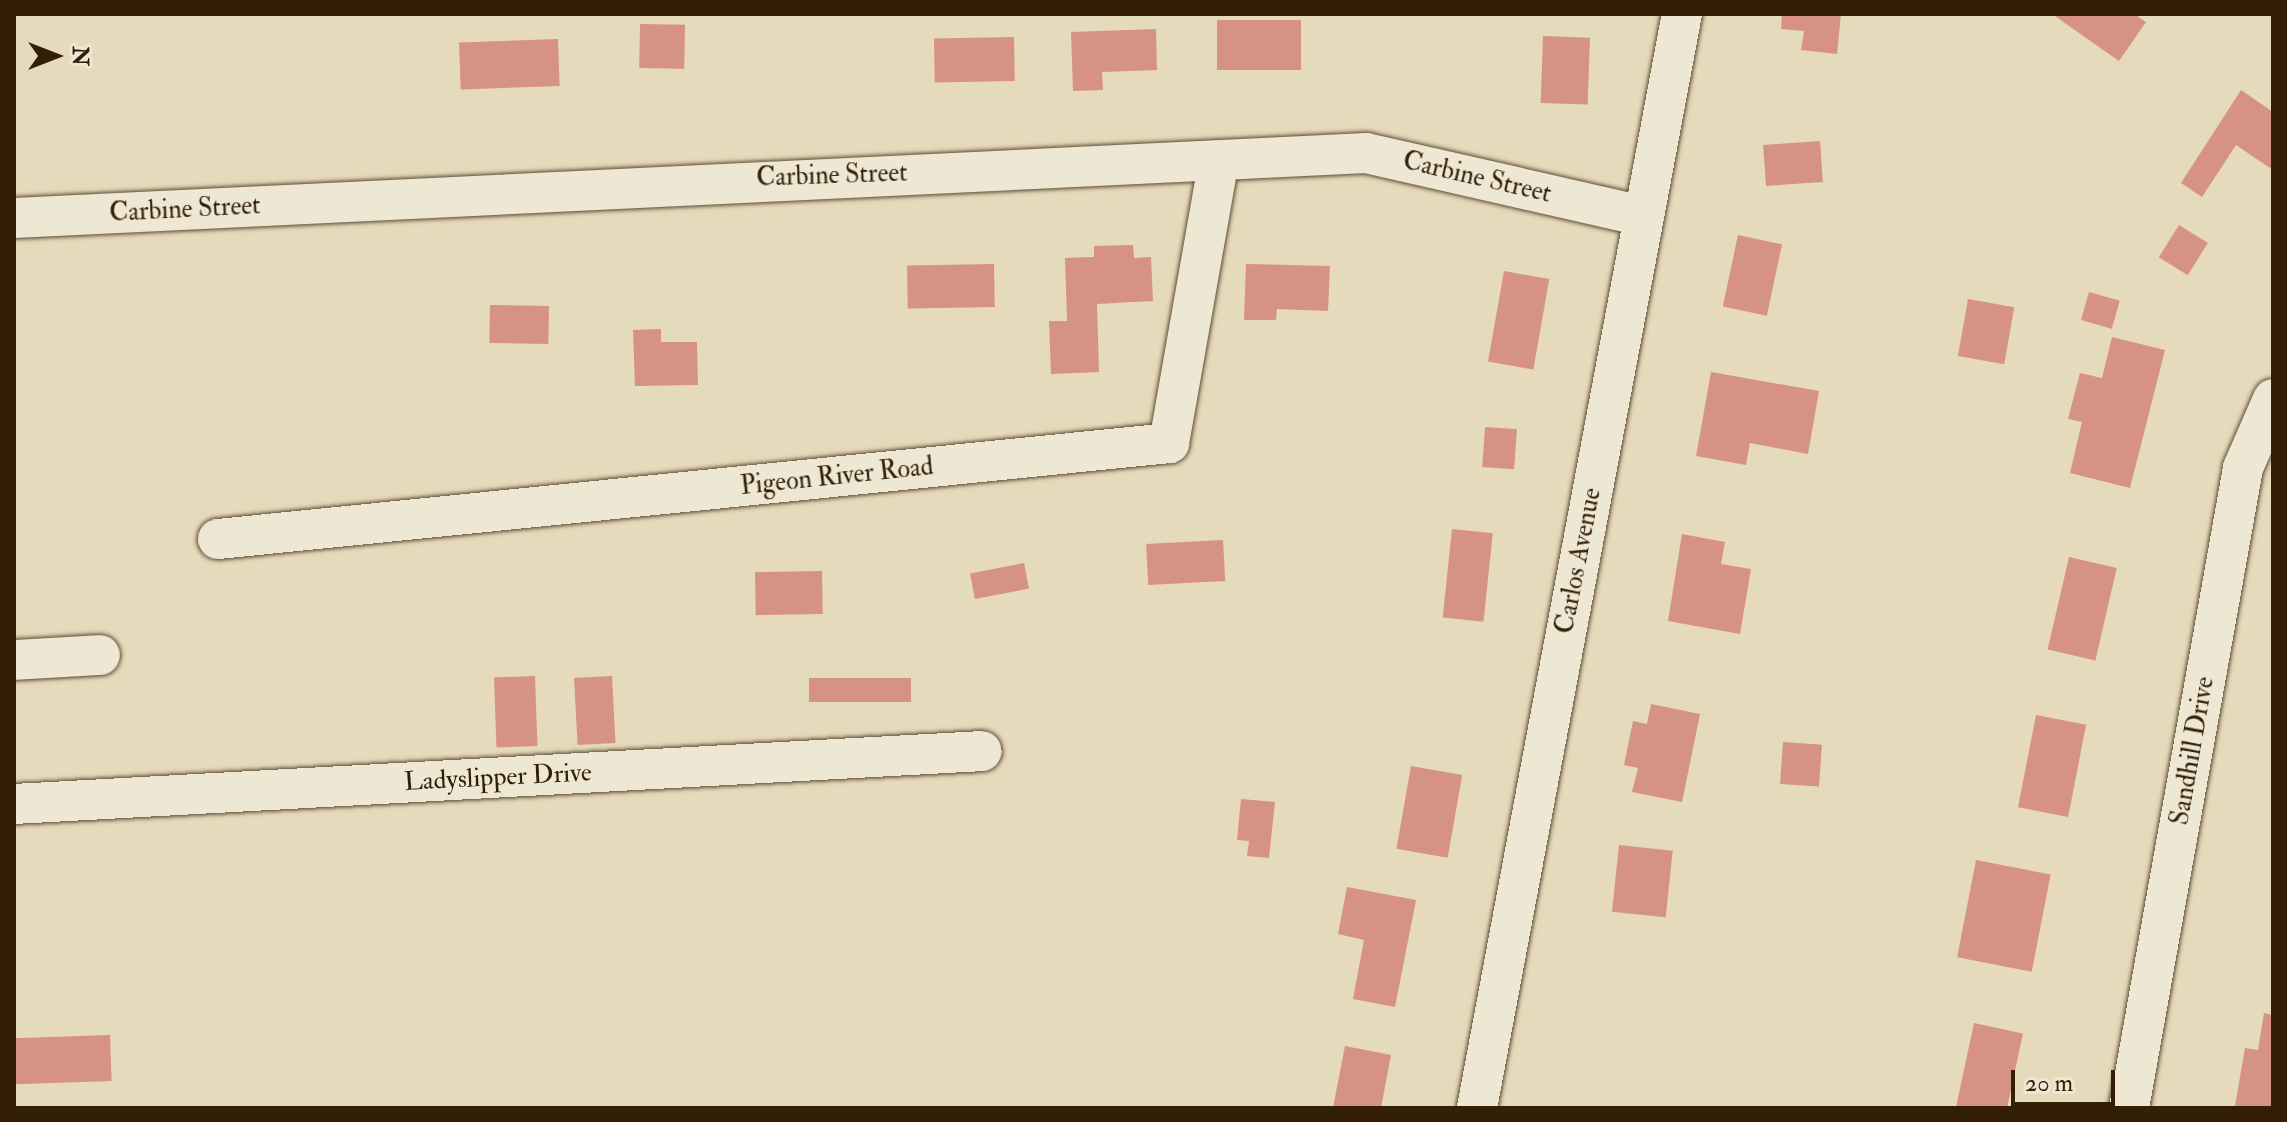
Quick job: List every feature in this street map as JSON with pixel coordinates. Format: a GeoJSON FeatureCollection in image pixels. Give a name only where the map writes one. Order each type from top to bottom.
{"type":"FeatureCollection","features":[{"type":"Feature","properties":{"kind":"street","name":"Carlos Avenue"},"geometry":{"type":"LineString","coordinates":[[1477,1108],[1682,14]]}},
{"type":"Feature","properties":{"kind":"street","name":"Carbine Street"},"geometry":{"type":"LineString","coordinates":[[14,218],[1366,153],[1644,216]]}},
{"type":"Feature","properties":{"kind":"street","name":"Pigeon River Road"},"geometry":{"type":"LineString","coordinates":[[218,539],[1169,443],[1219,160]]}},
{"type":"Feature","properties":{"kind":"street","name":"Sandhill Drive"},"geometry":{"type":"LineString","coordinates":[[2129,1108],[2243,468],[2273,399]]}},
{"type":"Feature","properties":{"kind":"street"},"geometry":{"type":"LineString","coordinates":[[14,660],[100,655]]}},
{"type":"Feature","properties":{"kind":"street","name":"Ladyslipper Drive"},"geometry":{"type":"LineString","coordinates":[[14,804],[982,751]]}},
{"type":"Feature","properties":{"kind":"building"},"geometry":{"type":"Polygon","coordinates":[[[1782,14],[1841,14],[1837,54],[1801,50],[1804,31],[1781,29],[1782,14]]]}},
{"type":"Feature","properties":{"kind":"building"},"geometry":{"type":"Polygon","coordinates":[[[2052,14],[2134,14],[2146,22],[2119,61],[2052,14]]]}},
{"type":"Feature","properties":{"kind":"building"},"geometry":{"type":"Polygon","coordinates":[[[1217,20],[1301,20],[1301,70],[1217,70],[1217,20]]]}},
{"type":"Feature","properties":{"kind":"building"},"geometry":{"type":"Polygon","coordinates":[[[640,24],[685,25],[684,69],[639,68],[640,24]]]}},
{"type":"Feature","properties":{"kind":"building"},"geometry":{"type":"Polygon","coordinates":[[[1156,29],[1157,70],[1102,72],[1103,90],[1073,91],[1071,32],[1156,29]]]}},
{"type":"Feature","properties":{"kind":"building"},"geometry":{"type":"Polygon","coordinates":[[[1543,36],[1590,38],[1588,105],[1541,103],[1543,36]]]}},
{"type":"Feature","properties":{"kind":"building"},"geometry":{"type":"Polygon","coordinates":[[[1014,37],[1015,81],[935,82],[934,38],[1014,37]]]}},
{"type":"Feature","properties":{"kind":"building"},"geometry":{"type":"Polygon","coordinates":[[[558,39],[560,86],[461,89],[459,42],[558,39]]]}},
{"type":"Feature","properties":{"kind":"building"},"geometry":{"type":"Polygon","coordinates":[[[2241,90],[2273,112],[2273,170],[2236,145],[2202,197],[2181,183],[2241,90]]]}},
{"type":"Feature","properties":{"kind":"building"},"geometry":{"type":"Polygon","coordinates":[[[1820,141],[1823,182],[1766,186],[1763,145],[1820,141]]]}},
{"type":"Feature","properties":{"kind":"building"},"geometry":{"type":"Polygon","coordinates":[[[2179,225],[2208,243],[2188,275],[2159,257],[2179,225]]]}},
{"type":"Feature","properties":{"kind":"building"},"geometry":{"type":"Polygon","coordinates":[[[1738,235],[1782,244],[1767,316],[1723,306],[1738,235]]]}},
{"type":"Feature","properties":{"kind":"building"},"geometry":{"type":"Polygon","coordinates":[[[1133,245],[1134,258],[1151,257],[1153,301],[1097,304],[1099,372],[1051,374],[1049,321],[1067,321],[1065,258],[1094,257],[1094,246],[1133,245]]]}},
{"type":"Feature","properties":{"kind":"building"},"geometry":{"type":"Polygon","coordinates":[[[994,264],[995,307],[908,309],[907,266],[994,264]]]}},
{"type":"Feature","properties":{"kind":"building"},"geometry":{"type":"Polygon","coordinates":[[[1246,264],[1330,266],[1328,311],[1277,309],[1276,320],[1244,320],[1246,264]]]}},
{"type":"Feature","properties":{"kind":"building"},"geometry":{"type":"Polygon","coordinates":[[[1504,271],[1549,279],[1533,370],[1488,362],[1504,271]]]}},
{"type":"Feature","properties":{"kind":"building"},"geometry":{"type":"Polygon","coordinates":[[[2089,292],[2120,301],[2112,329],[2081,320],[2089,292]]]}},
{"type":"Feature","properties":{"kind":"building"},"geometry":{"type":"Polygon","coordinates":[[[1968,299],[2014,307],[2004,364],[1958,356],[1968,299]]]}},
{"type":"Feature","properties":{"kind":"building"},"geometry":{"type":"Polygon","coordinates":[[[490,305],[549,306],[548,344],[489,343],[490,305]]]}},
{"type":"Feature","properties":{"kind":"building"},"geometry":{"type":"Polygon","coordinates":[[[661,329],[661,342],[697,342],[698,385],[635,386],[633,330],[661,329]]]}},
{"type":"Feature","properties":{"kind":"building"},"geometry":{"type":"Polygon","coordinates":[[[2112,337],[2165,350],[2130,488],[2070,473],[2082,422],[2068,419],[2080,373],[2102,378],[2112,337]]]}},
{"type":"Feature","properties":{"kind":"building"},"geometry":{"type":"Polygon","coordinates":[[[1711,372],[1819,391],[1808,454],[1750,443],[1746,465],[1696,456],[1711,372]]]}},
{"type":"Feature","properties":{"kind":"building"},"geometry":{"type":"Polygon","coordinates":[[[1485,427],[1517,429],[1514,469],[1482,467],[1485,427]]]}},
{"type":"Feature","properties":{"kind":"building"},"geometry":{"type":"Polygon","coordinates":[[[1452,529],[1493,533],[1483,622],[1443,618],[1452,529]]]}},
{"type":"Feature","properties":{"kind":"building"},"geometry":{"type":"Polygon","coordinates":[[[1682,534],[1725,542],[1721,564],[1751,569],[1740,634],[1668,621],[1682,534]]]}},
{"type":"Feature","properties":{"kind":"building"},"geometry":{"type":"Polygon","coordinates":[[[1223,540],[1225,581],[1148,585],[1146,544],[1223,540]]]}},
{"type":"Feature","properties":{"kind":"building"},"geometry":{"type":"Polygon","coordinates":[[[2069,557],[2117,568],[2095,661],[2048,650],[2069,557]]]}},
{"type":"Feature","properties":{"kind":"building"},"geometry":{"type":"Polygon","coordinates":[[[1024,563],[1029,589],[975,599],[970,573],[1024,563]]]}},
{"type":"Feature","properties":{"kind":"building"},"geometry":{"type":"Polygon","coordinates":[[[822,571],[823,614],[756,615],[755,572],[822,571]]]}},
{"type":"Feature","properties":{"kind":"building"},"geometry":{"type":"Polygon","coordinates":[[[535,676],[537,746],[496,747],[494,677],[535,676]]]}},
{"type":"Feature","properties":{"kind":"building"},"geometry":{"type":"Polygon","coordinates":[[[612,676],[616,743],[578,745],[574,678],[612,676]]]}},
{"type":"Feature","properties":{"kind":"building"},"geometry":{"type":"Polygon","coordinates":[[[809,678],[911,678],[911,702],[809,702],[809,678]]]}},
{"type":"Feature","properties":{"kind":"building"},"geometry":{"type":"Polygon","coordinates":[[[1651,704],[1700,714],[1682,802],[1632,792],[1638,768],[1624,765],[1633,721],[1647,724],[1651,704]]]}},
{"type":"Feature","properties":{"kind":"building"},"geometry":{"type":"Polygon","coordinates":[[[2036,715],[2086,725],[2068,817],[2018,807],[2036,715]]]}},
{"type":"Feature","properties":{"kind":"building"},"geometry":{"type":"Polygon","coordinates":[[[1783,742],[1822,745],[1819,787],[1780,784],[1783,742]]]}},
{"type":"Feature","properties":{"kind":"building"},"geometry":{"type":"Polygon","coordinates":[[[1411,766],[1462,775],[1448,858],[1396,849],[1411,766]]]}},
{"type":"Feature","properties":{"kind":"building"},"geometry":{"type":"Polygon","coordinates":[[[1241,799],[1275,802],[1269,858],[1247,856],[1249,841],[1237,840],[1241,799]]]}},
{"type":"Feature","properties":{"kind":"building"},"geometry":{"type":"Polygon","coordinates":[[[1619,845],[1673,851],[1666,917],[1612,912],[1619,845]]]}},
{"type":"Feature","properties":{"kind":"building"},"geometry":{"type":"Polygon","coordinates":[[[1976,860],[2051,875],[2032,972],[1957,957],[1976,860]]]}},
{"type":"Feature","properties":{"kind":"building"},"geometry":{"type":"Polygon","coordinates":[[[1347,887],[1416,900],[1395,1007],[1353,999],[1364,940],[1338,934],[1347,887]]]}},
{"type":"Feature","properties":{"kind":"building"},"geometry":{"type":"Polygon","coordinates":[[[2264,1013],[2273,1015],[2273,1108],[2235,1106],[2245,1048],[2258,1050],[2264,1013]]]}},
{"type":"Feature","properties":{"kind":"building"},"geometry":{"type":"Polygon","coordinates":[[[1974,1023],[2023,1033],[2007,1108],[1956,1108],[1974,1023]]]}},
{"type":"Feature","properties":{"kind":"building"},"geometry":{"type":"Polygon","coordinates":[[[110,1035],[112,1081],[16,1084],[14,1038],[110,1035]]]}},
{"type":"Feature","properties":{"kind":"building"},"geometry":{"type":"Polygon","coordinates":[[[1345,1046],[1391,1055],[1381,1108],[1333,1108],[1345,1046]]]}}]}
